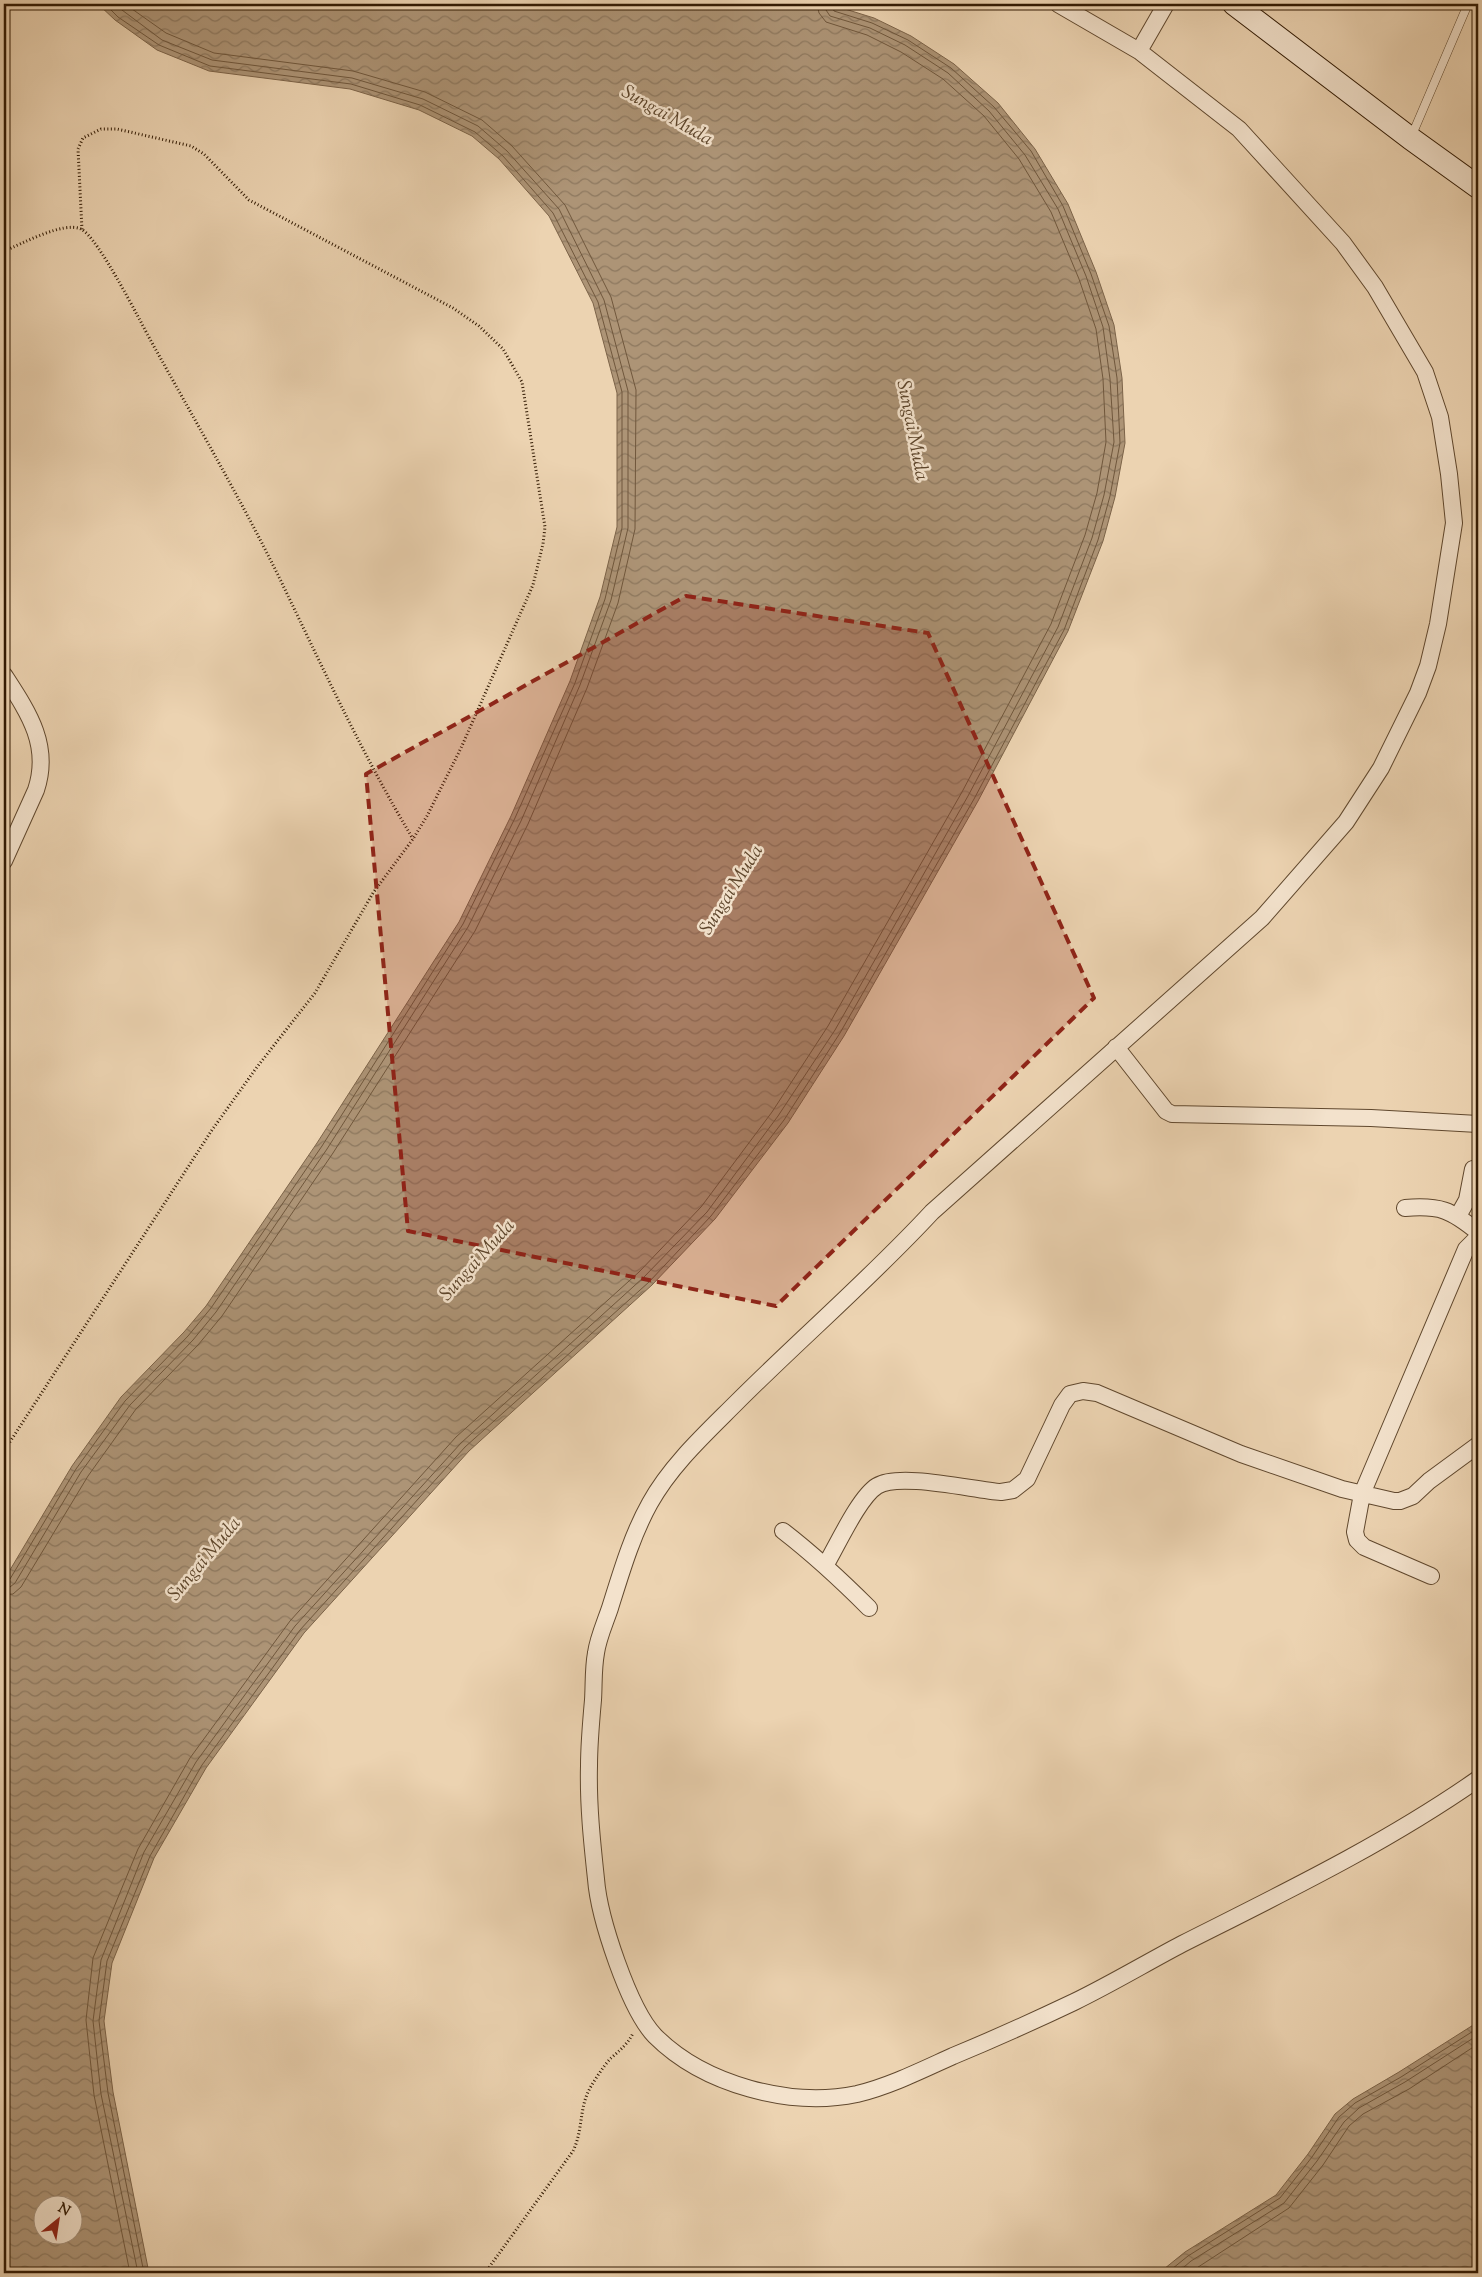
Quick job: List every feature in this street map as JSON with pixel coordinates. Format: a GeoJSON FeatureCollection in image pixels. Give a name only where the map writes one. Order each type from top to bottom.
{"type":"FeatureCollection","features":[{"type":"Feature","properties":{"kind":"main road"},"geometry":{"type":"LineString","coordinates":[[1234,4],[1410,138],[1478,187]]}},
{"type":"Feature","properties":{"kind":"street"},"geometry":{"type":"LineString","coordinates":[[1058,4],[1142,47],[1239,129],[1343,243],[1375,287],[1425,372],[1440,417],[1454,523],[1438,624],[1428,666],[1404,724],[1381,768],[1356,807],[1340,830],[1262,918],[932,1212],[886,1262],[782,1357],[721,1418],[676,1466],[650,1502],[621,1571],[596,1651],[588,1765],[597,1894],[610,1946],[646,2025],[662,2042],[712,2074],[741,2086],[789,2096],[841,2097],[862,2093],[961,2053],[1108,1984],[1180,1945],[1274,1899],[1353,1856],[1454,1796],[1478,1779]]}},
{"type":"Feature","properties":{"kind":"street"},"geometry":{"type":"LineString","coordinates":[[1142,47],[1166,4]]}},
{"type":"Feature","properties":{"kind":"street"},"geometry":{"type":"LineString","coordinates":[[4,676],[30,720],[40,743],[42,756],[40,779],[4,861]]}},
{"type":"Feature","properties":{"kind":"street"},"geometry":{"type":"LineString","coordinates":[[1116,1047],[1166,1112],[1172,1114],[1371,1118],[1478,1124]]}},
{"type":"Feature","properties":{"kind":"street"},"geometry":{"type":"LineString","coordinates":[[1458,1216],[1467,1200],[1474,1169]]}},
{"type":"Feature","properties":{"kind":"street"},"geometry":{"type":"LineString","coordinates":[[1405,1208],[1428,1206],[1458,1216],[1478,1232]]}},
{"type":"Feature","properties":{"kind":"street"},"geometry":{"type":"LineString","coordinates":[[1431,1576],[1364,1547],[1357,1540],[1355,1532],[1356,1522],[1362,1494],[1466,1249],[1478,1237]]}},
{"type":"Feature","properties":{"kind":"street"},"geometry":{"type":"LineString","coordinates":[[825,1566],[863,1500],[877,1485],[900,1481],[926,1482],[1001,1492],[1013,1490],[1023,1483],[1032,1471],[1066,1398],[1070,1394],[1083,1391],[1097,1392],[1241,1454],[1362,1494],[1394,1501],[1406,1500],[1478,1445]]}},
{"type":"Feature","properties":{"kind":"street"},"geometry":{"type":"LineString","coordinates":[[783,1531],[825,1566],[869,1608]]}},
{"type":"Feature","properties":{"kind":"lane"},"geometry":{"type":"LineString","coordinates":[[1410,138],[1468,4]]}},
{"type":"Feature","properties":{"kind":"path"},"geometry":{"type":"LineString","coordinates":[[4,1451],[212,1130],[257,1067],[315,994],[373,893],[413,839],[441,790],[504,652],[533,585],[543,544],[544,517],[522,382],[514,366],[491,336],[453,308],[249,200],[204,154],[191,146],[117,130],[101,129],[83,138],[78,149],[82,230]]}},
{"type":"Feature","properties":{"kind":"path"},"geometry":{"type":"LineString","coordinates":[[4,251],[60,229],[75,228],[82,230],[92,239],[132,307],[236,497],[277,574],[335,696],[377,778],[413,839]]}},
{"type":"Feature","properties":{"kind":"path"},"geometry":{"type":"LineString","coordinates":[[485,2273],[573,2151],[578,2139],[582,2106],[590,2087],[604,2066],[626,2044],[634,2032],[646,2025]]}},
{"type":"Feature","properties":{"kind":"highlighted area"},"geometry":{"type":"Polygon","coordinates":[[[686,596],[928,633],[1094,998],[776,1306],[408,1231],[366,774],[686,596]]]}},
{"type":"Feature","properties":{"kind":"water","name":"Sungai Muda"},"geometry":{"type":"Polygon","coordinates":[[[98,4],[829,4],[874,18],[911,36],[954,64],[998,103],[1035,149],[1068,204],[1096,272],[1114,325],[1122,378],[1125,443],[1115,497],[1103,541],[1068,631],[978,801],[844,1036],[788,1123],[715,1219],[652,1285],[469,1451],[304,1633],[206,1768],[154,1858],[112,1963],[104,2021],[113,2092],[149,2273],[4,2273],[4,1580],[72,1466],[121,1397],[184,1332],[206,1306],[317,1143],[459,922],[511,816],[570,681],[600,597],[617,527],[617,393],[593,303],[549,216],[499,159],[472,136],[419,110],[350,89],[209,71],[157,50],[115,20],[98,4]]]}},
{"type":"Feature","properties":{"kind":"water"},"geometry":{"type":"Polygon","coordinates":[[[1478,2022],[1478,2273],[1159,2273],[1185,2252],[1276,2195],[1308,2154],[1335,2114],[1353,2099],[1478,2022]]]}}]}
